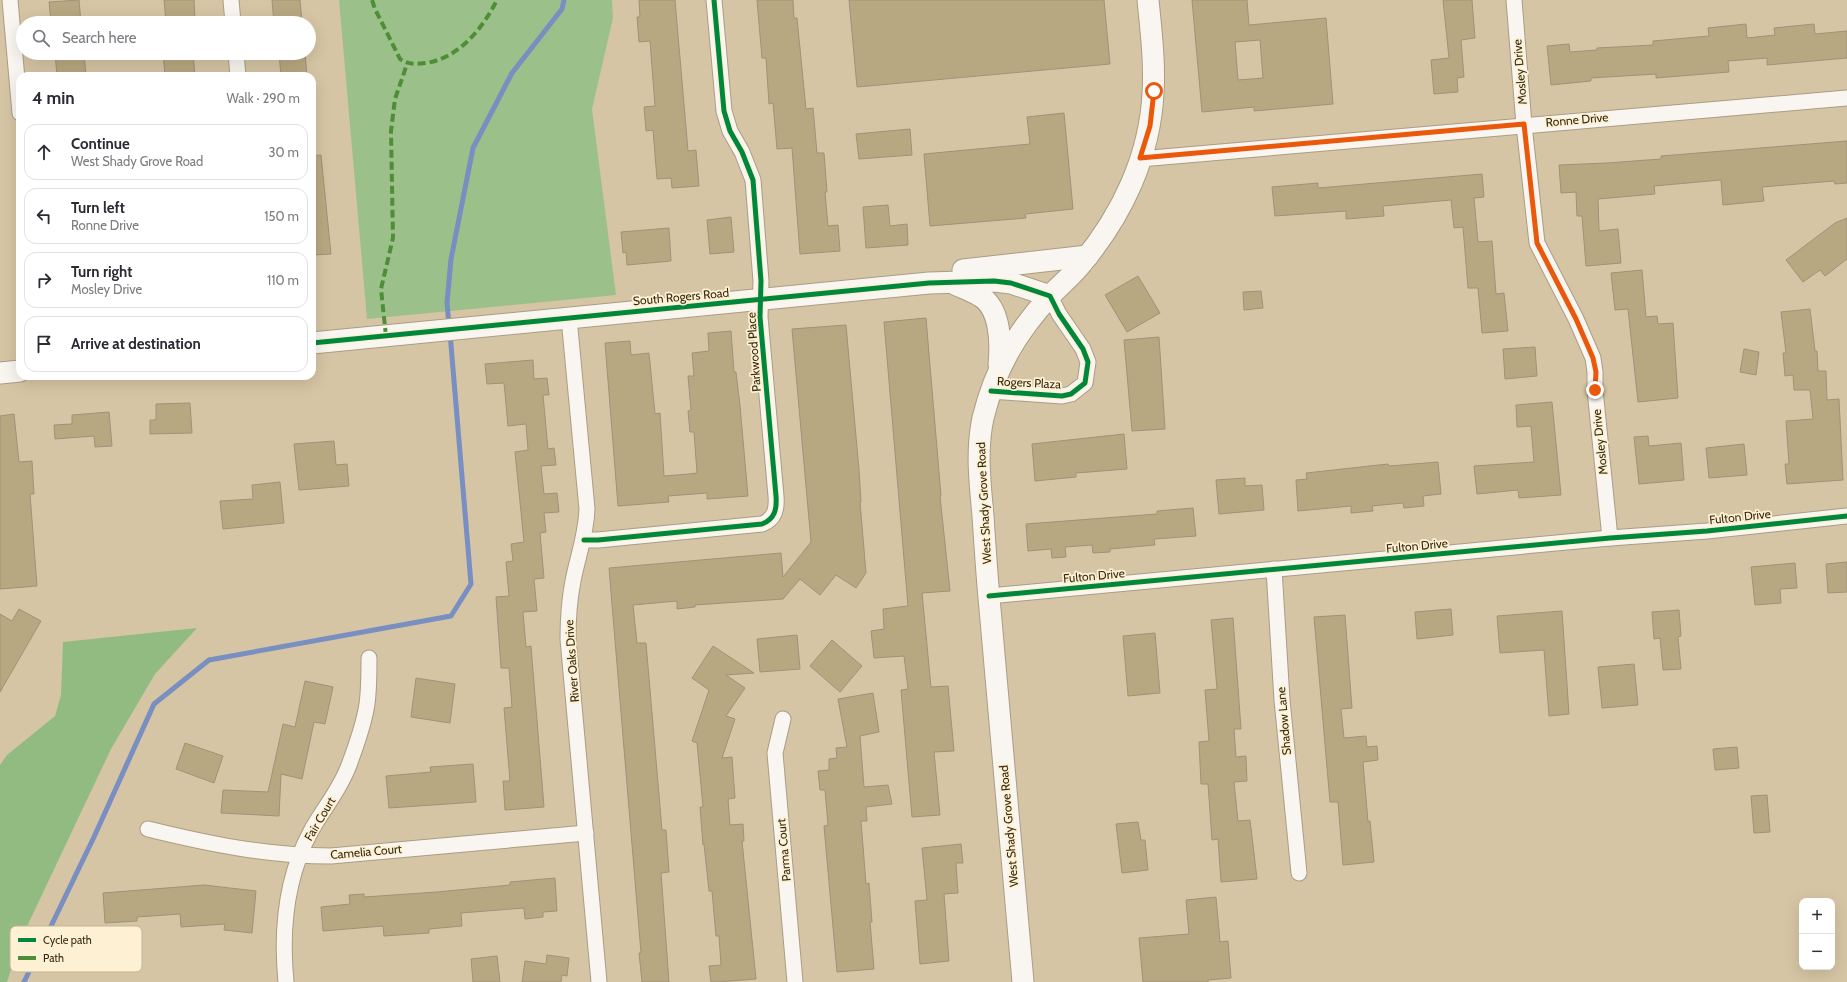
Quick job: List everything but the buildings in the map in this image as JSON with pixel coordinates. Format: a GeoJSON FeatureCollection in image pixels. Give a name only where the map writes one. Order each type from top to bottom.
{"type":"FeatureCollection","features":[{"type":"Feature","properties":{"kind":"main road","name":"West Shady Grove Road"},"geometry":{"type":"LineString","coordinates":[[1023,982],[989,596],[980,484],[979,444],[983,420],[991,391],[1003,360],[1026,324],[1088,256],[1109,228],[1128,193],[1150,126],[1154,91],[1148,0]]}},
{"type":"Feature","properties":{"kind":"main road"},"geometry":{"type":"LineString","coordinates":[[999,369],[1001,341],[992,309],[982,297],[945,283],[958,270],[1088,256]]}},
{"type":"Feature","properties":{"kind":"main road","name":"South Rogers Road"},"geometry":{"type":"LineString","coordinates":[[316,343],[945,283],[994,281],[1011,283],[1050,296]]}},
{"type":"Feature","properties":{"kind":"main road"},"geometry":{"type":"LineString","coordinates":[[0,372],[16,371]]}},
{"type":"Feature","properties":{"kind":"street"},"geometry":{"type":"LineString","coordinates":[[10,0],[16,72]]}},
{"type":"Feature","properties":{"kind":"street"},"geometry":{"type":"LineString","coordinates":[[230,0],[232,16]]}},
{"type":"Feature","properties":{"kind":"street","name":"Parkwood Place"},"geometry":{"type":"LineString","coordinates":[[584,540],[598,540],[762,524],[768,522],[773,516],[776,505],[760,317],[761,300],[753,180],[742,152],[730,131],[724,111],[714,0]]}},
{"type":"Feature","properties":{"kind":"street","name":"Mosley Drive"},"geometry":{"type":"LineString","coordinates":[[1514,0],[1524,124],[1537,243],[1576,319],[1593,358],[1596,372],[1595,390],[1610,538]]}},
{"type":"Feature","properties":{"kind":"street"},"geometry":{"type":"LineString","coordinates":[[237,60],[238,72]]}},
{"type":"Feature","properties":{"kind":"street","name":"Ronne Drive"},"geometry":{"type":"LineString","coordinates":[[1140,158],[1524,124],[1847,98]]}},
{"type":"Feature","properties":{"kind":"street","name":"Rogers Plaza"},"geometry":{"type":"LineString","coordinates":[[991,391],[1062,396],[1071,394],[1085,383],[1088,362],[1083,349],[1059,314],[1050,296]]}},
{"type":"Feature","properties":{"kind":"street","name":"River Oaks Drive"},"geometry":{"type":"LineString","coordinates":[[569,318],[587,509],[584,540],[573,579],[568,606],[568,639],[599,982]]}},
{"type":"Feature","properties":{"kind":"street","name":"Fulton Drive"},"geometry":{"type":"LineString","coordinates":[[989,596],[1610,538],[1707,531],[1847,516]]}},
{"type":"Feature","properties":{"kind":"street","name":"Shadow Lane"},"geometry":{"type":"LineString","coordinates":[[1274,570],[1282,700],[1299,873]]}},
{"type":"Feature","properties":{"kind":"street","name":"Fair Court"},"geometry":{"type":"LineString","coordinates":[[286,982],[284,930],[288,894],[300,856],[311,831],[335,794],[348,767],[359,738],[367,704],[370,658]]}},
{"type":"Feature","properties":{"kind":"street","name":"Parma Court"},"geometry":{"type":"LineString","coordinates":[[783,718],[775,753],[795,982]]}},
{"type":"Feature","properties":{"kind":"street","name":"Camelia Court"},"geometry":{"type":"LineString","coordinates":[[148,829],[246,851],[300,856],[331,856],[586,833]]}},
{"type":"Feature","properties":{"kind":"green space"},"geometry":{"type":"Polygon","coordinates":[[[339,0],[612,0],[613,18],[592,109],[616,295],[367,319],[339,0]]]}},
{"type":"Feature","properties":{"kind":"green space"},"geometry":{"type":"Polygon","coordinates":[[[197,628],[155,674],[111,749],[27,926],[10,926],[10,972],[7,982],[0,982],[0,765],[7,755],[55,716],[61,695],[63,642],[197,628]]]}},
{"type":"Feature","properties":{"kind":"waterway"},"geometry":{"type":"LineString","coordinates":[[449,325],[447,303],[451,259],[473,148],[512,73],[562,9],[564,0]]}},
{"type":"Feature","properties":{"kind":"waterway"},"geometry":{"type":"LineString","coordinates":[[51,926],[94,837],[154,704],[209,660],[451,616],[471,584],[450,333]]}},
{"type":"Feature","properties":{"kind":"waterway"},"geometry":{"type":"LineString","coordinates":[[24,982],[29,972]]}},
{"type":"Feature","properties":{"kind":"marked path"},"geometry":{"type":"LineString","coordinates":[[372,0],[400,59],[415,64],[438,60],[459,48],[469,40],[485,21],[497,0]]}},
{"type":"Feature","properties":{"kind":"marked path"},"geometry":{"type":"LineString","coordinates":[[386,336],[381,289],[393,238],[391,131],[395,99],[407,64]]}},
{"type":"Feature","properties":{"kind":"cycle path"},"geometry":{"type":"LineString","coordinates":[[584,540],[598,540],[762,524],[770,519],[774,513],[776,505],[760,317],[761,281],[753,180],[742,152],[730,131],[724,111],[714,0]]}},
{"type":"Feature","properties":{"kind":"cycle path"},"geometry":{"type":"LineString","coordinates":[[316,343],[929,283],[994,281],[1011,283],[1050,296],[1059,314],[1083,349],[1088,362],[1085,383],[1071,394],[1062,396],[991,391]]}},
{"type":"Feature","properties":{"kind":"cycle path"},"geometry":{"type":"LineString","coordinates":[[989,596],[1610,538],[1707,531],[1847,516]]}},
{"type":"Feature","properties":{"kind":"route"},"geometry":{"type":"LineString","coordinates":[[1154,91],[1150,126],[1140,158],[1524,124],[1537,243],[1576,319],[1593,358],[1596,372],[1595,390]]}}]}
